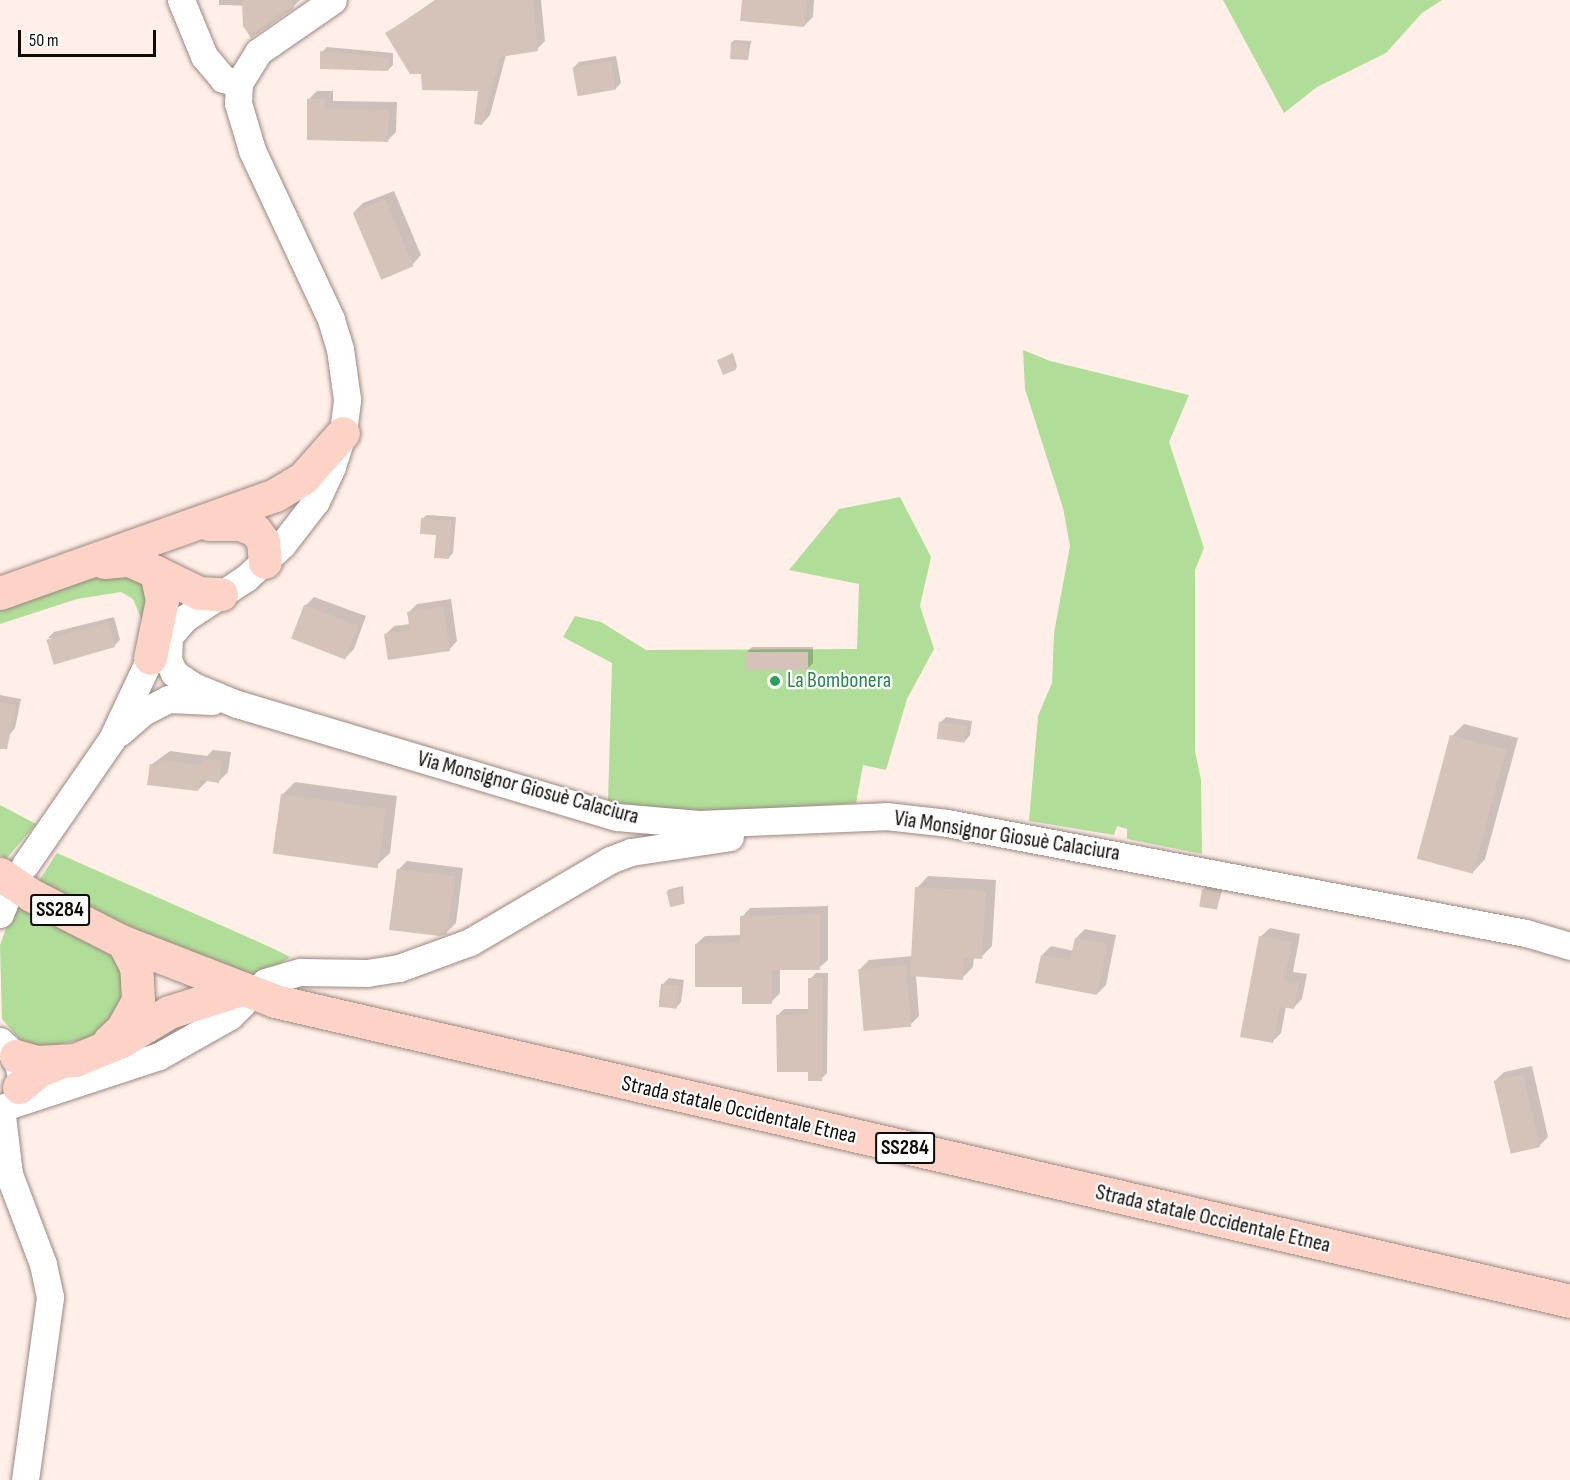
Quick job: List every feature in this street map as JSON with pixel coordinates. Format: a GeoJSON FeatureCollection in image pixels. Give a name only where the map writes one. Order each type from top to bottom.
{"type":"FeatureCollection","features":[{"type":"Feature","properties":{"kind":"main road"},"geometry":{"type":"LineString","coordinates":[[0,593],[267,499],[303,478],[343,433]]}},
{"type":"Feature","properties":{"kind":"main road"},"geometry":{"type":"LineString","coordinates":[[200,524],[240,524],[255,530],[263,541],[265,562]]}},
{"type":"Feature","properties":{"kind":"main road"},"geometry":{"type":"LineString","coordinates":[[82,565],[129,560],[199,593],[221,594]]}},
{"type":"Feature","properties":{"kind":"main road"},"geometry":{"type":"LineString","coordinates":[[153,657],[162,600],[156,572]]}},
{"type":"Feature","properties":{"kind":"main road","name":"Strada statale Occidentale Etnea"},"geometry":{"type":"LineString","coordinates":[[8,888],[31,895],[123,942],[250,992],[325,1014],[1570,1301]]}},
{"type":"Feature","properties":{"kind":"main road"},"geometry":{"type":"LineString","coordinates":[[96,1053],[122,1029],[138,1000],[136,967],[123,942]]}},
{"type":"Feature","properties":{"kind":"main road"},"geometry":{"type":"LineString","coordinates":[[6,1076],[96,1053],[169,1012],[250,992]]}},
{"type":"Feature","properties":{"kind":"street"},"geometry":{"type":"LineString","coordinates":[[181,0],[204,56],[223,79],[239,83]]}},
{"type":"Feature","properties":{"kind":"street"},"geometry":{"type":"LineString","coordinates":[[8,888],[112,739],[153,657],[185,618],[265,562],[316,501],[343,433],[347,399],[340,349],[332,319],[241,125],[239,83],[258,52],[333,0]]}},
{"type":"Feature","properties":{"kind":"street"},"geometry":{"type":"LineString","coordinates":[[153,657],[168,660],[186,692]]}},
{"type":"Feature","properties":{"kind":"street"},"geometry":{"type":"LineString","coordinates":[[153,657],[160,695],[186,692]]}},
{"type":"Feature","properties":{"kind":"street"},"geometry":{"type":"LineString","coordinates":[[112,739],[143,712],[186,692]]}},
{"type":"Feature","properties":{"kind":"street","name":"Via Monsignor Giosuè Calaciura"},"geometry":{"type":"LineString","coordinates":[[186,692],[237,704],[617,817],[662,823],[769,822],[862,816],[948,823],[1526,933],[1570,946]]}},
{"type":"Feature","properties":{"kind":"street"},"geometry":{"type":"LineString","coordinates":[[26,1480],[50,1296],[43,1264],[9,1174],[6,1076],[159,1056],[230,1016],[250,992],[301,972],[367,974],[399,968],[470,942],[610,860],[631,852],[748,835],[769,822]]}},
{"type":"Feature","properties":{"kind":"green space"},"geometry":{"type":"Polygon","coordinates":[[[1223,0],[1442,0],[1422,13],[1386,53],[1317,87],[1284,113],[1223,0]]]}},
{"type":"Feature","properties":{"kind":"green space"},"geometry":{"type":"Polygon","coordinates":[[[1023,350],[1050,361],[1189,395],[1169,442],[1204,548],[1195,570],[1195,751],[1201,780],[1202,854],[1127,839],[1127,829],[1117,826],[1114,835],[1029,821],[1038,716],[1052,683],[1054,633],[1070,546],[1063,508],[1025,389],[1023,350]]]}},
{"type":"Feature","properties":{"kind":"green space"},"geometry":{"type":"Polygon","coordinates":[[[900,497],[931,557],[920,606],[934,649],[907,699],[886,770],[863,765],[856,803],[703,813],[649,810],[608,802],[612,663],[563,637],[575,616],[601,622],[646,650],[857,649],[859,584],[789,570],[839,509],[900,497]]]}},
{"type":"Feature","properties":{"kind":"green space"},"geometry":{"type":"Polygon","coordinates":[[[128,567],[153,585],[146,630],[133,599],[121,592],[77,599],[0,624],[0,609],[128,567]]]}},
{"type":"Feature","properties":{"kind":"green space"},"geometry":{"type":"Polygon","coordinates":[[[0,805],[36,824],[6,859],[0,855],[0,805]]]}},
{"type":"Feature","properties":{"kind":"green space"},"geometry":{"type":"Polygon","coordinates":[[[57,853],[290,957],[259,979],[181,953],[38,882],[57,853]]]}},
{"type":"Feature","properties":{"kind":"green space"},"geometry":{"type":"Polygon","coordinates":[[[17,898],[115,950],[127,965],[125,1011],[90,1038],[42,1048],[24,1044],[2,1019],[0,945],[17,898]]]}},
{"type":"Feature","properties":{"kind":"building"},"geometry":{"type":"Polygon","coordinates":[[[242,0],[291,0],[294,8],[251,38],[243,26],[242,0]]]}},
{"type":"Feature","properties":{"kind":"building"},"geometry":{"type":"Polygon","coordinates":[[[438,0],[533,0],[538,51],[500,57],[482,125],[474,124],[478,91],[422,90],[421,74],[410,74],[385,33],[438,0]]]}},
{"type":"Feature","properties":{"kind":"building"},"geometry":{"type":"Polygon","coordinates":[[[742,0],[807,0],[804,27],[740,21],[742,0]]]}},
{"type":"Feature","properties":{"kind":"building"},"geometry":{"type":"Polygon","coordinates":[[[731,42],[749,43],[748,60],[730,59],[731,42]]]}},
{"type":"Feature","properties":{"kind":"building"},"geometry":{"type":"Polygon","coordinates":[[[320,51],[389,58],[388,71],[320,69],[320,51]]]}},
{"type":"Feature","properties":{"kind":"building"},"geometry":{"type":"Polygon","coordinates":[[[611,61],[616,90],[578,96],[573,68],[611,61]]]}},
{"type":"Feature","properties":{"kind":"building"},"geometry":{"type":"Polygon","coordinates":[[[307,99],[325,99],[325,109],[389,110],[388,142],[307,140],[307,99]]]}},
{"type":"Feature","properties":{"kind":"building"},"geometry":{"type":"Polygon","coordinates":[[[385,199],[414,266],[381,280],[353,213],[385,199]]]}},
{"type":"Feature","properties":{"kind":"building"},"geometry":{"type":"Polygon","coordinates":[[[730,355],[736,370],[723,375],[717,360],[730,355]]]}},
{"type":"Feature","properties":{"kind":"building"},"geometry":{"type":"Polygon","coordinates":[[[421,518],[452,521],[449,559],[434,558],[436,535],[420,534],[421,518]]]}},
{"type":"Feature","properties":{"kind":"building"},"geometry":{"type":"Polygon","coordinates":[[[304,605],[358,626],[345,659],[291,639],[304,605]]]}},
{"type":"Feature","properties":{"kind":"building"},"geometry":{"type":"Polygon","coordinates":[[[443,606],[450,651],[388,660],[384,634],[410,630],[407,612],[443,606]]]}},
{"type":"Feature","properties":{"kind":"building"},"geometry":{"type":"Polygon","coordinates":[[[108,622],[115,647],[54,665],[46,640],[108,622]]]}},
{"type":"Feature","properties":{"kind":"building"},"geometry":{"type":"Polygon","coordinates":[[[745,652],[808,652],[808,670],[745,670],[745,652]]]}},
{"type":"Feature","properties":{"kind":"building"},"geometry":{"type":"Polygon","coordinates":[[[0,702],[16,705],[7,749],[0,749],[0,702]]]}},
{"type":"Feature","properties":{"kind":"building"},"geometry":{"type":"Polygon","coordinates":[[[939,722],[967,726],[964,743],[937,739],[939,722]]]}},
{"type":"Feature","properties":{"kind":"building"},"geometry":{"type":"Polygon","coordinates":[[[1450,735],[1506,750],[1473,874],[1417,859],[1450,735]]]}},
{"type":"Feature","properties":{"kind":"building"},"geometry":{"type":"Polygon","coordinates":[[[202,758],[222,761],[219,783],[200,780],[198,791],[147,785],[150,764],[159,766],[160,760],[201,765],[202,758]]]}},
{"type":"Feature","properties":{"kind":"building"},"geometry":{"type":"Polygon","coordinates":[[[281,794],[386,809],[378,868],[273,853],[281,794]]]}},
{"type":"Feature","properties":{"kind":"building"},"geometry":{"type":"Polygon","coordinates":[[[397,869],[455,876],[447,934],[440,936],[389,930],[397,869]]]}},
{"type":"Feature","properties":{"kind":"building"},"geometry":{"type":"Polygon","coordinates":[[[915,887],[986,891],[982,959],[964,958],[963,980],[910,976],[915,887]]]}},
{"type":"Feature","properties":{"kind":"building"},"geometry":{"type":"Polygon","coordinates":[[[681,888],[685,904],[670,907],[666,892],[681,888]]]}},
{"type":"Feature","properties":{"kind":"building"},"geometry":{"type":"Polygon","coordinates":[[[1202,889],[1220,892],[1217,910],[1199,907],[1202,889]]]}},
{"type":"Feature","properties":{"kind":"building"},"geometry":{"type":"Polygon","coordinates":[[[820,914],[820,970],[772,970],[772,1004],[742,1004],[742,987],[695,987],[695,944],[740,943],[740,916],[820,914]]]}},
{"type":"Feature","properties":{"kind":"building"},"geometry":{"type":"Polygon","coordinates":[[[1259,936],[1292,942],[1284,980],[1299,983],[1294,1009],[1280,1007],[1273,1043],[1240,1037],[1259,936]]]}},
{"type":"Feature","properties":{"kind":"building"},"geometry":{"type":"Polygon","coordinates":[[[1075,938],[1108,944],[1097,995],[1035,983],[1041,955],[1070,960],[1075,938]]]}},
{"type":"Feature","properties":{"kind":"building"},"geometry":{"type":"Polygon","coordinates":[[[906,965],[911,1027],[864,1031],[858,969],[906,965]]]}},
{"type":"Feature","properties":{"kind":"building"},"geometry":{"type":"Polygon","coordinates":[[[808,978],[823,978],[822,1081],[808,1081],[808,1072],[777,1072],[776,1015],[808,1014],[808,978]]]}},
{"type":"Feature","properties":{"kind":"building"},"geometry":{"type":"Polygon","coordinates":[[[661,984],[679,986],[676,1009],[659,1007],[661,984]]]}},
{"type":"Feature","properties":{"kind":"building"},"geometry":{"type":"Polygon","coordinates":[[[1523,1074],[1540,1147],[1511,1154],[1494,1081],[1523,1074]]]}},
{"type":"Feature","properties":{"kind":"place","name":"La Bombonera"},"geometry":{"type":"Point","coordinates":[775,681]}}]}
